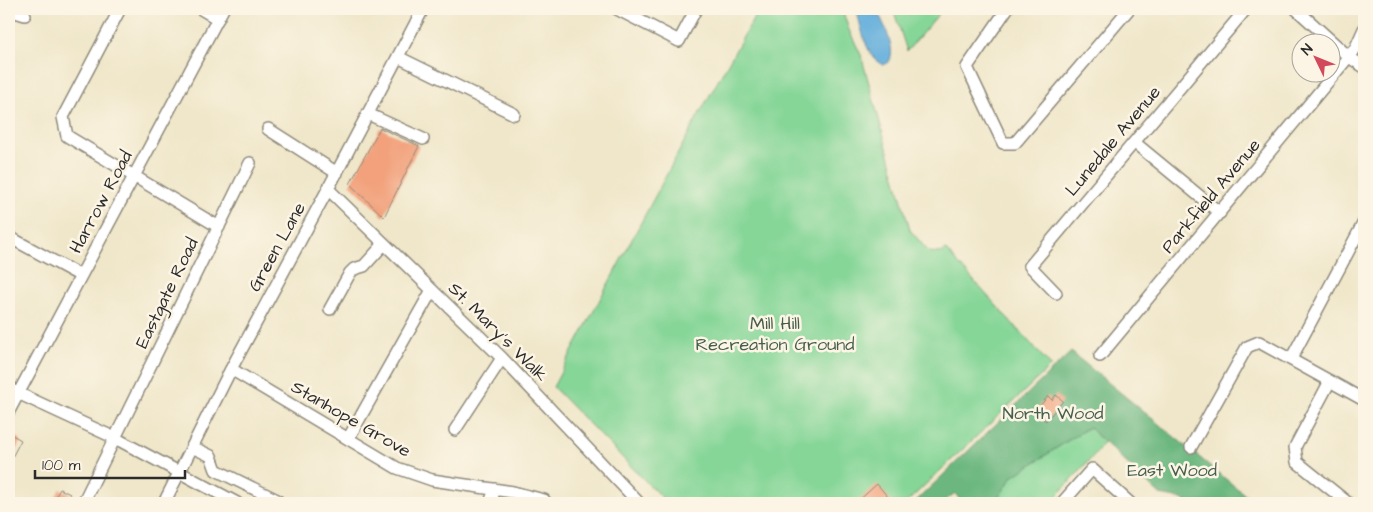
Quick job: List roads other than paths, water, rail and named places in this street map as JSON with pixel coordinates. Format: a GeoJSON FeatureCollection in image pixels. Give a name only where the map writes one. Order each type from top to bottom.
{"type":"FeatureCollection","features":[{"type":"Feature","properties":{"kind":"street"},"geometry":{"type":"LineString","coordinates":[[120,9],[63,117],[67,136],[219,227]]}},
{"type":"Feature","properties":{"kind":"street"},"geometry":{"type":"LineString","coordinates":[[201,9],[221,14]]}},
{"type":"Feature","properties":{"kind":"street","name":"Green Lane"},"geometry":{"type":"LineString","coordinates":[[164,503],[231,369],[423,9]]}},
{"type":"Feature","properties":{"kind":"street"},"geometry":{"type":"LineString","coordinates":[[617,9],[679,41],[696,9]]}},
{"type":"Feature","properties":{"kind":"street"},"geometry":{"type":"LineString","coordinates":[[1007,9],[967,67],[1003,143],[1014,143],[1130,9]]}},
{"type":"Feature","properties":{"kind":"street","name":"Lunedale Avenue"},"geometry":{"type":"LineString","coordinates":[[1056,293],[1030,266],[1135,144],[1246,9]]}},
{"type":"Feature","properties":{"kind":"street"},"geometry":{"type":"LineString","coordinates":[[1296,9],[1349,57],[1364,68]]}},
{"type":"Feature","properties":{"kind":"street"},"geometry":{"type":"LineString","coordinates":[[9,10],[25,15]]}},
{"type":"Feature","properties":{"kind":"street","name":"Harrow Road"},"geometry":{"type":"LineString","coordinates":[[9,411],[13,391],[81,276],[221,14]]}},
{"type":"Feature","properties":{"kind":"street","name":"Parkfield Avenue"},"geometry":{"type":"LineString","coordinates":[[1100,356],[1349,57],[1355,49],[1364,29]]}},
{"type":"Feature","properties":{"kind":"street"},"geometry":{"type":"LineString","coordinates":[[398,58],[514,114]]}},
{"type":"Feature","properties":{"kind":"street"},"geometry":{"type":"LineString","coordinates":[[368,114],[423,138]]}},
{"type":"Feature","properties":{"kind":"street"},"geometry":{"type":"LineString","coordinates":[[268,129],[337,173]]}},
{"type":"Feature","properties":{"kind":"street"},"geometry":{"type":"LineString","coordinates":[[1135,144],[1220,213]]}},
{"type":"Feature","properties":{"kind":"street","name":"Eastgate Road"},"geometry":{"type":"LineString","coordinates":[[83,503],[250,163]]}},
{"type":"Feature","properties":{"kind":"street","name":"St. Mary's Walk"},"geometry":{"type":"LineString","coordinates":[[328,189],[502,358],[639,503]]}},
{"type":"Feature","properties":{"kind":"street"},"geometry":{"type":"LineString","coordinates":[[1291,359],[1364,222]]}},
{"type":"Feature","properties":{"kind":"street"},"geometry":{"type":"LineString","coordinates":[[9,236],[81,276]]}},
{"type":"Feature","properties":{"kind":"street"},"geometry":{"type":"LineString","coordinates":[[330,309],[354,268],[364,266],[384,244]]}},
{"type":"Feature","properties":{"kind":"street"},"geometry":{"type":"LineString","coordinates":[[348,439],[432,290]]}},
{"type":"Feature","properties":{"kind":"street"},"geometry":{"type":"LineString","coordinates":[[1190,447],[1247,347],[1259,342],[1364,400]]}},
{"type":"Feature","properties":{"kind":"street"},"geometry":{"type":"LineString","coordinates":[[455,430],[502,358]]}},
{"type":"Feature","properties":{"kind":"street","name":"Stanhope Grove"},"geometry":{"type":"LineString","coordinates":[[231,369],[396,468],[432,480],[495,489],[544,500],[546,503]]}},
{"type":"Feature","properties":{"kind":"street"},"geometry":{"type":"LineString","coordinates":[[1330,381],[1295,446],[1297,462],[1348,503]]}},
{"type":"Feature","properties":{"kind":"street"},"geometry":{"type":"LineString","coordinates":[[13,391],[115,438],[237,503]]}},
{"type":"Feature","properties":{"kind":"street"},"geometry":{"type":"LineString","coordinates":[[192,447],[211,456],[216,470],[277,500]]}},
{"type":"Feature","properties":{"kind":"street"},"geometry":{"type":"LineString","coordinates":[[1062,503],[1092,469],[1130,503]]}},
{"type":"Feature","properties":{"kind":"street"},"geometry":{"type":"LineString","coordinates":[[490,503],[495,489]]}},
{"type":"Feature","properties":{"kind":"water"},"geometry":{"type":"Polygon","coordinates":[[[856,9],[877,9],[891,48],[889,61],[883,65],[872,55],[868,48],[856,9]]]}},
{"type":"Feature","properties":{"kind":"park label","name":"Mill Hill Recreation Ground"},"geometry":{"type":"Point","coordinates":[775,333]}},
{"type":"Feature","properties":{"kind":"park label","name":"North Wood"},"geometry":{"type":"Point","coordinates":[1053,413]}},
{"type":"Feature","properties":{"kind":"park label","name":"East Wood"},"geometry":{"type":"Point","coordinates":[1172,470]}}]}
